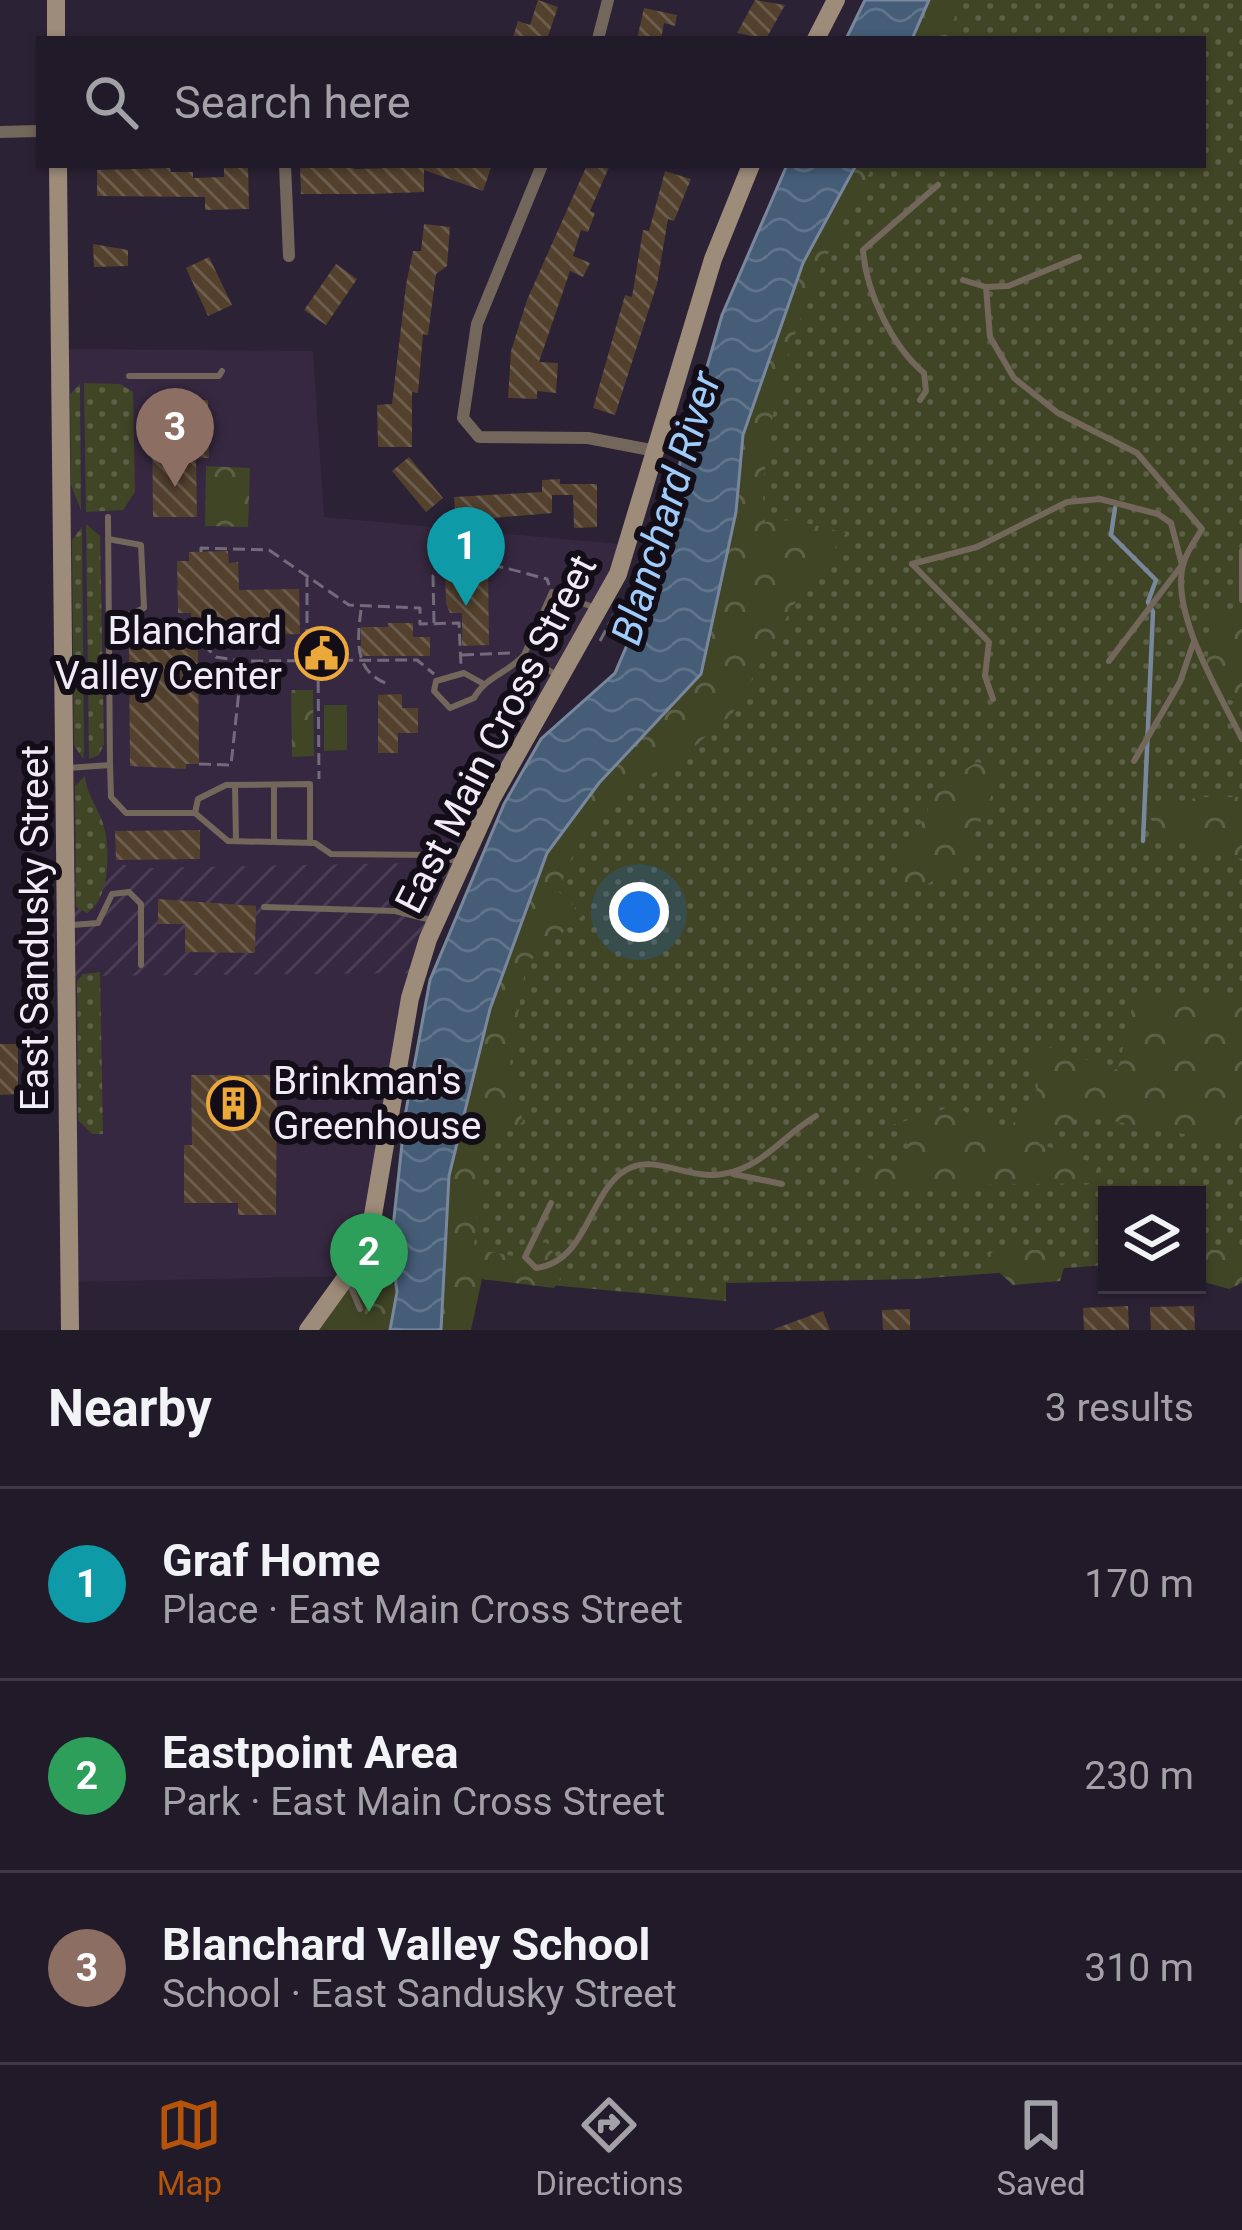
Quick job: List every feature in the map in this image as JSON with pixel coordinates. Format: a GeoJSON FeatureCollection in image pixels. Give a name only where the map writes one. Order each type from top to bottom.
{"type":"FeatureCollection","features":[{"type":"Feature","properties":{"kind":"main road"},"geometry":{"type":"LineString","coordinates":[[56,0],[56,36]]}},
{"type":"Feature","properties":{"kind":"main road"},"geometry":{"type":"LineString","coordinates":[[818,36],[836,0]]}},
{"type":"Feature","properties":{"kind":"main road","name":"East Sandusky Street"},"geometry":{"type":"LineString","coordinates":[[58,168],[70,1330]]}},
{"type":"Feature","properties":{"kind":"main road","name":"East Main Cross Street"},"geometry":{"type":"LineString","coordinates":[[308,1330],[347,1276],[377,1201],[410,998],[435,921],[460,862],[602,610],[628,545],[713,259],[750,168]]}},
{"type":"Feature","properties":{"kind":"street"},"geometry":{"type":"LineString","coordinates":[[599,36],[608,0]]}},
{"type":"Feature","properties":{"kind":"street"},"geometry":{"type":"LineString","coordinates":[[0,132],[36,130]]}},
{"type":"Feature","properties":{"kind":"street"},"geometry":{"type":"LineString","coordinates":[[285,168],[290,256]]}},
{"type":"Feature","properties":{"kind":"street"},"geometry":{"type":"LineString","coordinates":[[541,168],[477,323],[464,418],[478,437],[588,438],[656,451]]}},
{"type":"Feature","properties":{"kind":"lane"},"geometry":{"type":"LineString","coordinates":[[920,400],[924,374],[908,358],[883,314],[863,250],[938,185]]}},
{"type":"Feature","properties":{"kind":"lane"},"geometry":{"type":"LineString","coordinates":[[963,280],[1008,286],[1079,256]]}},
{"type":"Feature","properties":{"kind":"lane"},"geometry":{"type":"LineString","coordinates":[[986,286],[990,337],[1014,378],[1058,413],[1137,453],[1190,508],[1202,529],[1182,565],[1109,661]]}},
{"type":"Feature","properties":{"kind":"lane"},"geometry":{"type":"LineString","coordinates":[[129,376],[219,376],[222,370]]}},
{"type":"Feature","properties":{"kind":"lane"},"geometry":{"type":"LineString","coordinates":[[993,699],[986,676],[989,642],[912,564],[977,548],[1067,502],[1100,499],[1158,514],[1171,523],[1194,640],[1242,739]]}},
{"type":"Feature","properties":{"kind":"lane"},"geometry":{"type":"LineString","coordinates":[[108,518],[111,796],[125,813],[195,813]]}},
{"type":"Feature","properties":{"kind":"lane"},"geometry":{"type":"LineString","coordinates":[[108,539],[141,545],[146,558],[144,608],[109,624]]}},
{"type":"Feature","properties":{"kind":"lane"},"geometry":{"type":"LineString","coordinates":[[1242,551],[1242,600]]}},
{"type":"Feature","properties":{"kind":"lane"},"geometry":{"type":"LineString","coordinates":[[482,683],[461,674],[442,679],[434,691],[450,708],[474,698],[482,683],[509,672],[524,655],[552,592],[602,610]]}},
{"type":"Feature","properties":{"kind":"lane"},"geometry":{"type":"LineString","coordinates":[[1134,761],[1180,682],[1194,640]]}},
{"type":"Feature","properties":{"kind":"lane"},"geometry":{"type":"LineString","coordinates":[[524,655],[562,677]]}},
{"type":"Feature","properties":{"kind":"lane"},"geometry":{"type":"LineString","coordinates":[[67,768],[110,765]]}},
{"type":"Feature","properties":{"kind":"lane"},"geometry":{"type":"LineString","coordinates":[[274,784],[274,842]]}},
{"type":"Feature","properties":{"kind":"lane"},"geometry":{"type":"LineString","coordinates":[[310,843],[310,784],[235,785],[198,799],[195,813],[203,826],[236,841],[310,843],[331,854],[432,855],[460,862]]}},
{"type":"Feature","properties":{"kind":"lane"},"geometry":{"type":"LineString","coordinates":[[235,785],[236,841]]}},
{"type":"Feature","properties":{"kind":"lane"},"geometry":{"type":"LineString","coordinates":[[69,925],[98,923],[112,894],[129,892],[141,904],[141,964]]}},
{"type":"Feature","properties":{"kind":"lane"},"geometry":{"type":"LineString","coordinates":[[264,907],[394,911],[435,921]]}},
{"type":"Feature","properties":{"kind":"lane"},"geometry":{"type":"LineString","coordinates":[[728,1173],[767,1156],[816,1116]]}},
{"type":"Feature","properties":{"kind":"lane"},"geometry":{"type":"LineString","coordinates":[[551,1203],[526,1247],[525,1257],[536,1268],[572,1246],[595,1218],[616,1177],[630,1168],[657,1162],[681,1175],[728,1173],[782,1184]]}},
{"type":"Feature","properties":{"kind":"lane"},"geometry":{"type":"LineString","coordinates":[[347,1276],[360,1309]]}},
{"type":"Feature","properties":{"kind":"path"},"geometry":{"type":"LineString","coordinates":[[201,552],[269,550],[332,596],[361,608],[420,608],[420,624],[458,623],[461,674]]}},
{"type":"Feature","properties":{"kind":"path"},"geometry":{"type":"LineString","coordinates":[[434,623],[433,576],[444,567],[483,563],[547,579],[552,592]]}},
{"type":"Feature","properties":{"kind":"path"},"geometry":{"type":"LineString","coordinates":[[307,577],[307,661]]}},
{"type":"Feature","properties":{"kind":"path"},"geometry":{"type":"LineString","coordinates":[[361,608],[360,661],[364,670],[388,684]]}},
{"type":"Feature","properties":{"kind":"path"},"geometry":{"type":"LineString","coordinates":[[109,634],[193,634],[217,657],[242,661],[417,660],[442,679]]}},
{"type":"Feature","properties":{"kind":"path"},"geometry":{"type":"LineString","coordinates":[[460,656],[524,655]]}},
{"type":"Feature","properties":{"kind":"path"},"geometry":{"type":"LineString","coordinates":[[199,764],[231,765],[242,661]]}},
{"type":"Feature","properties":{"kind":"path"},"geometry":{"type":"LineString","coordinates":[[310,784],[320,780],[318,661]]}},
{"type":"Feature","properties":{"kind":"shaded area","name":"Blanchard Valley Center"},"geometry":{"type":"Polygon","coordinates":[[[62,349],[313,351],[324,517],[629,545],[591,629],[428,939],[383,1171],[347,1276],[69,1282],[62,349]]]}},
{"type":"Feature","properties":{"kind":"shaded area"},"geometry":{"type":"Polygon","coordinates":[[[68,859],[153,868],[460,862],[417,973],[69,976],[68,859]]]}},
{"type":"Feature","properties":{"kind":"green space"},"geometry":{"type":"Polygon","coordinates":[[[891,0],[1242,0],[1242,1253],[1206,1256],[1206,1186],[1098,1186],[1098,1266],[915,1279],[726,1283],[726,1301],[482,1279],[419,1280],[532,816],[665,661],[827,168],[1206,168],[1206,36],[877,36],[891,0]]]}},
{"type":"Feature","properties":{"kind":"green space"},"geometry":{"type":"Polygon","coordinates":[[[928,0],[962,0],[947,36],[913,36],[928,0]]]}},
{"type":"Feature","properties":{"kind":"green space"},"geometry":{"type":"Polygon","coordinates":[[[854,168],[872,168],[830,249],[794,337],[771,427],[765,474],[763,522],[794,520],[846,533],[795,603],[732,714],[680,759],[633,784],[577,845],[558,891],[583,915],[526,964],[509,1071],[523,1122],[483,1145],[474,1249],[513,1256],[546,1242],[565,1271],[554,1288],[482,1279],[471,1330],[441,1330],[449,1178],[490,1009],[547,853],[599,783],[701,674],[736,512],[743,435],[803,263],[854,168]]]}},
{"type":"Feature","properties":{"kind":"green space"},"geometry":{"type":"Polygon","coordinates":[[[84,383],[120,384],[133,392],[135,492],[123,510],[86,512],[84,383]]]}},
{"type":"Feature","properties":{"kind":"green space"},"geometry":{"type":"Polygon","coordinates":[[[80,384],[81,510],[71,485],[70,394],[80,384]]]}},
{"type":"Feature","properties":{"kind":"green space"},"geometry":{"type":"Polygon","coordinates":[[[206,466],[250,468],[248,527],[205,526],[206,466]]]}},
{"type":"Feature","properties":{"kind":"green space"},"geometry":{"type":"Polygon","coordinates":[[[86,524],[100,536],[104,744],[99,755],[89,759],[86,524]]]}},
{"type":"Feature","properties":{"kind":"green space"},"geometry":{"type":"Polygon","coordinates":[[[82,527],[83,759],[74,745],[72,540],[82,527]]]}},
{"type":"Feature","properties":{"kind":"green space"},"geometry":{"type":"Polygon","coordinates":[[[1242,611],[1242,705],[1202,688],[1215,613],[1242,611]]]}},
{"type":"Feature","properties":{"kind":"green space"},"geometry":{"type":"Polygon","coordinates":[[[291,690],[313,690],[314,756],[292,757],[291,690]]]}},
{"type":"Feature","properties":{"kind":"green space"},"geometry":{"type":"Polygon","coordinates":[[[324,705],[347,705],[347,750],[324,751],[324,705]]]}},
{"type":"Feature","properties":{"kind":"green space"},"geometry":{"type":"Polygon","coordinates":[[[978,762],[1000,775],[963,863],[906,897],[897,849],[927,816],[930,789],[978,762]]]}},
{"type":"Feature","properties":{"kind":"green space"},"geometry":{"type":"Polygon","coordinates":[[[85,776],[103,824],[107,853],[104,888],[87,913],[76,907],[75,786],[85,776]]]}},
{"type":"Feature","properties":{"kind":"green space"},"geometry":{"type":"Polygon","coordinates":[[[1200,797],[1242,797],[1242,859],[1163,837],[1144,809],[1200,797]]]}},
{"type":"Feature","properties":{"kind":"green space"},"geometry":{"type":"Polygon","coordinates":[[[100,972],[103,1134],[92,1134],[78,1120],[77,981],[83,974],[100,972]]]}},
{"type":"Feature","properties":{"kind":"green space"},"geometry":{"type":"Polygon","coordinates":[[[1242,992],[1242,1137],[1200,1137],[1080,1115],[1038,1143],[1099,1165],[1090,1183],[851,1187],[867,1157],[896,1172],[916,1155],[892,1125],[954,1106],[1007,1133],[1038,1087],[1033,1042],[1118,1070],[1134,999],[1242,992]]]}},
{"type":"Feature","properties":{"kind":"green space"},"geometry":{"type":"Polygon","coordinates":[[[1206,1249],[1242,1251],[1242,1283],[1229,1289],[1206,1283],[1206,1249]]]}},
{"type":"Feature","properties":{"kind":"green space"},"geometry":{"type":"Polygon","coordinates":[[[1042,1250],[1066,1261],[1060,1281],[1013,1285],[990,1264],[991,1253],[1042,1250]]]}},
{"type":"Feature","properties":{"kind":"green space"},"geometry":{"type":"Polygon","coordinates":[[[347,1276],[418,1287],[413,1330],[308,1330],[347,1276]]]}},
{"type":"Feature","properties":{"kind":"water"},"geometry":{"type":"Polygon","coordinates":[[[865,0],[929,0],[913,36],[847,36],[865,0]]]}},
{"type":"Feature","properties":{"kind":"water"},"geometry":{"type":"Polygon","coordinates":[[[786,168],[854,168],[803,263],[743,435],[736,512],[701,674],[599,783],[547,853],[490,1009],[449,1176],[441,1330],[390,1330],[397,1292],[391,1246],[405,1116],[430,980],[504,804],[541,739],[615,673],[657,575],[682,453],[722,315],[786,168]]]}},
{"type":"Feature","properties":{"kind":"building"},"geometry":{"type":"Polygon","coordinates":[[[538,0],[558,7],[548,36],[513,36],[518,21],[530,25],[538,0]]]}},
{"type":"Feature","properties":{"kind":"building"},"geometry":{"type":"Polygon","coordinates":[[[755,0],[785,5],[768,36],[737,33],[755,0]]]}},
{"type":"Feature","properties":{"kind":"building"},"geometry":{"type":"Polygon","coordinates":[[[644,8],[677,15],[675,26],[664,23],[662,36],[638,36],[644,8]]]}},
{"type":"Feature","properties":{"kind":"building"},"geometry":{"type":"Polygon","coordinates":[[[170,168],[171,172],[193,172],[193,178],[224,177],[224,168],[248,168],[249,209],[205,210],[205,197],[97,196],[97,170],[170,168]]]}},
{"type":"Feature","properties":{"kind":"building"},"geometry":{"type":"Polygon","coordinates":[[[300,168],[491,168],[483,191],[424,170],[424,192],[301,194],[300,168]]]}},
{"type":"Feature","properties":{"kind":"building"},"geometry":{"type":"Polygon","coordinates":[[[586,168],[609,168],[590,211],[595,213],[588,232],[581,230],[573,256],[590,263],[583,277],[570,271],[539,362],[558,363],[556,393],[537,391],[537,399],[508,398],[511,351],[527,300],[586,168]]]}},
{"type":"Feature","properties":{"kind":"building"},"geometry":{"type":"Polygon","coordinates":[[[665,171],[691,179],[674,221],[668,219],[657,284],[615,415],[593,408],[625,295],[632,297],[643,230],[649,231],[665,171]]]}},
{"type":"Feature","properties":{"kind":"building"},"geometry":{"type":"Polygon","coordinates":[[[424,224],[450,227],[447,266],[436,274],[428,335],[423,334],[418,393],[412,392],[412,447],[378,447],[377,405],[392,404],[406,285],[413,251],[421,251],[424,224]]]}},
{"type":"Feature","properties":{"kind":"building"},"geometry":{"type":"Polygon","coordinates":[[[93,244],[128,250],[128,266],[94,267],[93,244]]]}},
{"type":"Feature","properties":{"kind":"building"},"geometry":{"type":"Polygon","coordinates":[[[209,257],[232,305],[208,316],[186,268],[209,257]]]}},
{"type":"Feature","properties":{"kind":"building"},"geometry":{"type":"Polygon","coordinates":[[[336,264],[357,279],[326,325],[304,310],[336,264]]]}},
{"type":"Feature","properties":{"kind":"building"},"geometry":{"type":"Polygon","coordinates":[[[208,400],[209,458],[196,458],[197,517],[153,517],[152,422],[175,422],[175,401],[208,400]]]}},
{"type":"Feature","properties":{"kind":"building"},"geometry":{"type":"Polygon","coordinates":[[[409,457],[443,498],[426,512],[392,471],[409,457]]]}},
{"type":"Feature","properties":{"kind":"building"},"geometry":{"type":"Polygon","coordinates":[[[560,479],[560,484],[597,484],[597,527],[574,528],[573,495],[552,495],[552,513],[456,521],[454,497],[542,492],[542,480],[560,479]]]}},
{"type":"Feature","properties":{"kind":"building"},"geometry":{"type":"Polygon","coordinates":[[[228,551],[229,563],[238,562],[239,590],[299,589],[300,634],[231,636],[230,623],[192,624],[191,613],[178,613],[177,561],[189,561],[189,552],[228,551]]]}},
{"type":"Feature","properties":{"kind":"building"},"geometry":{"type":"Polygon","coordinates":[[[488,571],[489,645],[462,646],[462,613],[450,613],[445,572],[488,571]]]}},
{"type":"Feature","properties":{"kind":"building"},"geometry":{"type":"Polygon","coordinates":[[[388,623],[413,623],[413,637],[430,637],[430,656],[361,656],[361,627],[388,627],[388,623]]]}},
{"type":"Feature","properties":{"kind":"building"},"geometry":{"type":"Polygon","coordinates":[[[198,646],[199,764],[186,764],[186,769],[130,766],[129,647],[198,646]]]}},
{"type":"Feature","properties":{"kind":"building"},"geometry":{"type":"Polygon","coordinates":[[[402,694],[402,708],[418,708],[418,733],[398,733],[398,753],[378,753],[378,695],[402,694]]]}},
{"type":"Feature","properties":{"kind":"building"},"geometry":{"type":"Polygon","coordinates":[[[200,830],[200,859],[116,860],[115,831],[200,830]]]}},
{"type":"Feature","properties":{"kind":"building"},"geometry":{"type":"Polygon","coordinates":[[[158,899],[256,906],[255,953],[185,952],[185,924],[158,924],[158,899]]]}},
{"type":"Feature","properties":{"kind":"building"},"geometry":{"type":"Polygon","coordinates":[[[0,1044],[18,1044],[18,1094],[0,1095],[0,1044]]]}},
{"type":"Feature","properties":{"kind":"building"},"geometry":{"type":"Polygon","coordinates":[[[191,1075],[277,1075],[276,1215],[238,1215],[238,1203],[184,1203],[184,1145],[192,1145],[191,1075]]]}},
{"type":"Feature","properties":{"kind":"building"},"geometry":{"type":"Polygon","coordinates":[[[1128,1306],[1129,1330],[1084,1330],[1083,1308],[1128,1306]]]}},
{"type":"Feature","properties":{"kind":"building"},"geometry":{"type":"Polygon","coordinates":[[[1194,1306],[1195,1330],[1151,1330],[1150,1307],[1194,1306]]]}},
{"type":"Feature","properties":{"kind":"building"},"geometry":{"type":"Polygon","coordinates":[[[910,1309],[910,1330],[883,1330],[882,1310],[910,1309]]]}},
{"type":"Feature","properties":{"kind":"building"},"geometry":{"type":"Polygon","coordinates":[[[823,1311],[830,1330],[774,1329],[823,1311]]]}},
{"type":"Feature","properties":{"kind":"waterway"},"geometry":{"type":"LineString","coordinates":[[1115,508],[1111,535],[1156,580],[1148,602],[1153,612],[1143,841]]}},
{"type":"Feature","properties":{"kind":"place","name":"Blanchard Valley School"},"geometry":{"type":"Point","coordinates":[175,487]}},
{"type":"Feature","properties":{"kind":"place","name":"Graf Home"},"geometry":{"type":"Point","coordinates":[466,606]}},
{"type":"Feature","properties":{"kind":"place","name":"Blanchard Valley Center"},"geometry":{"type":"Point","coordinates":[321,653]}},
{"type":"Feature","properties":{"kind":"place","name":"Brinkman's Greenhouse"},"geometry":{"type":"Point","coordinates":[234,1103]}},
{"type":"Feature","properties":{"kind":"place","name":"Eastpoint Area"},"geometry":{"type":"Point","coordinates":[369,1312]}},
{"type":"Feature","properties":{"kind":"water label","name":"Blanchard River"},"geometry":{"type":"Point","coordinates":[666,508]}}]}
